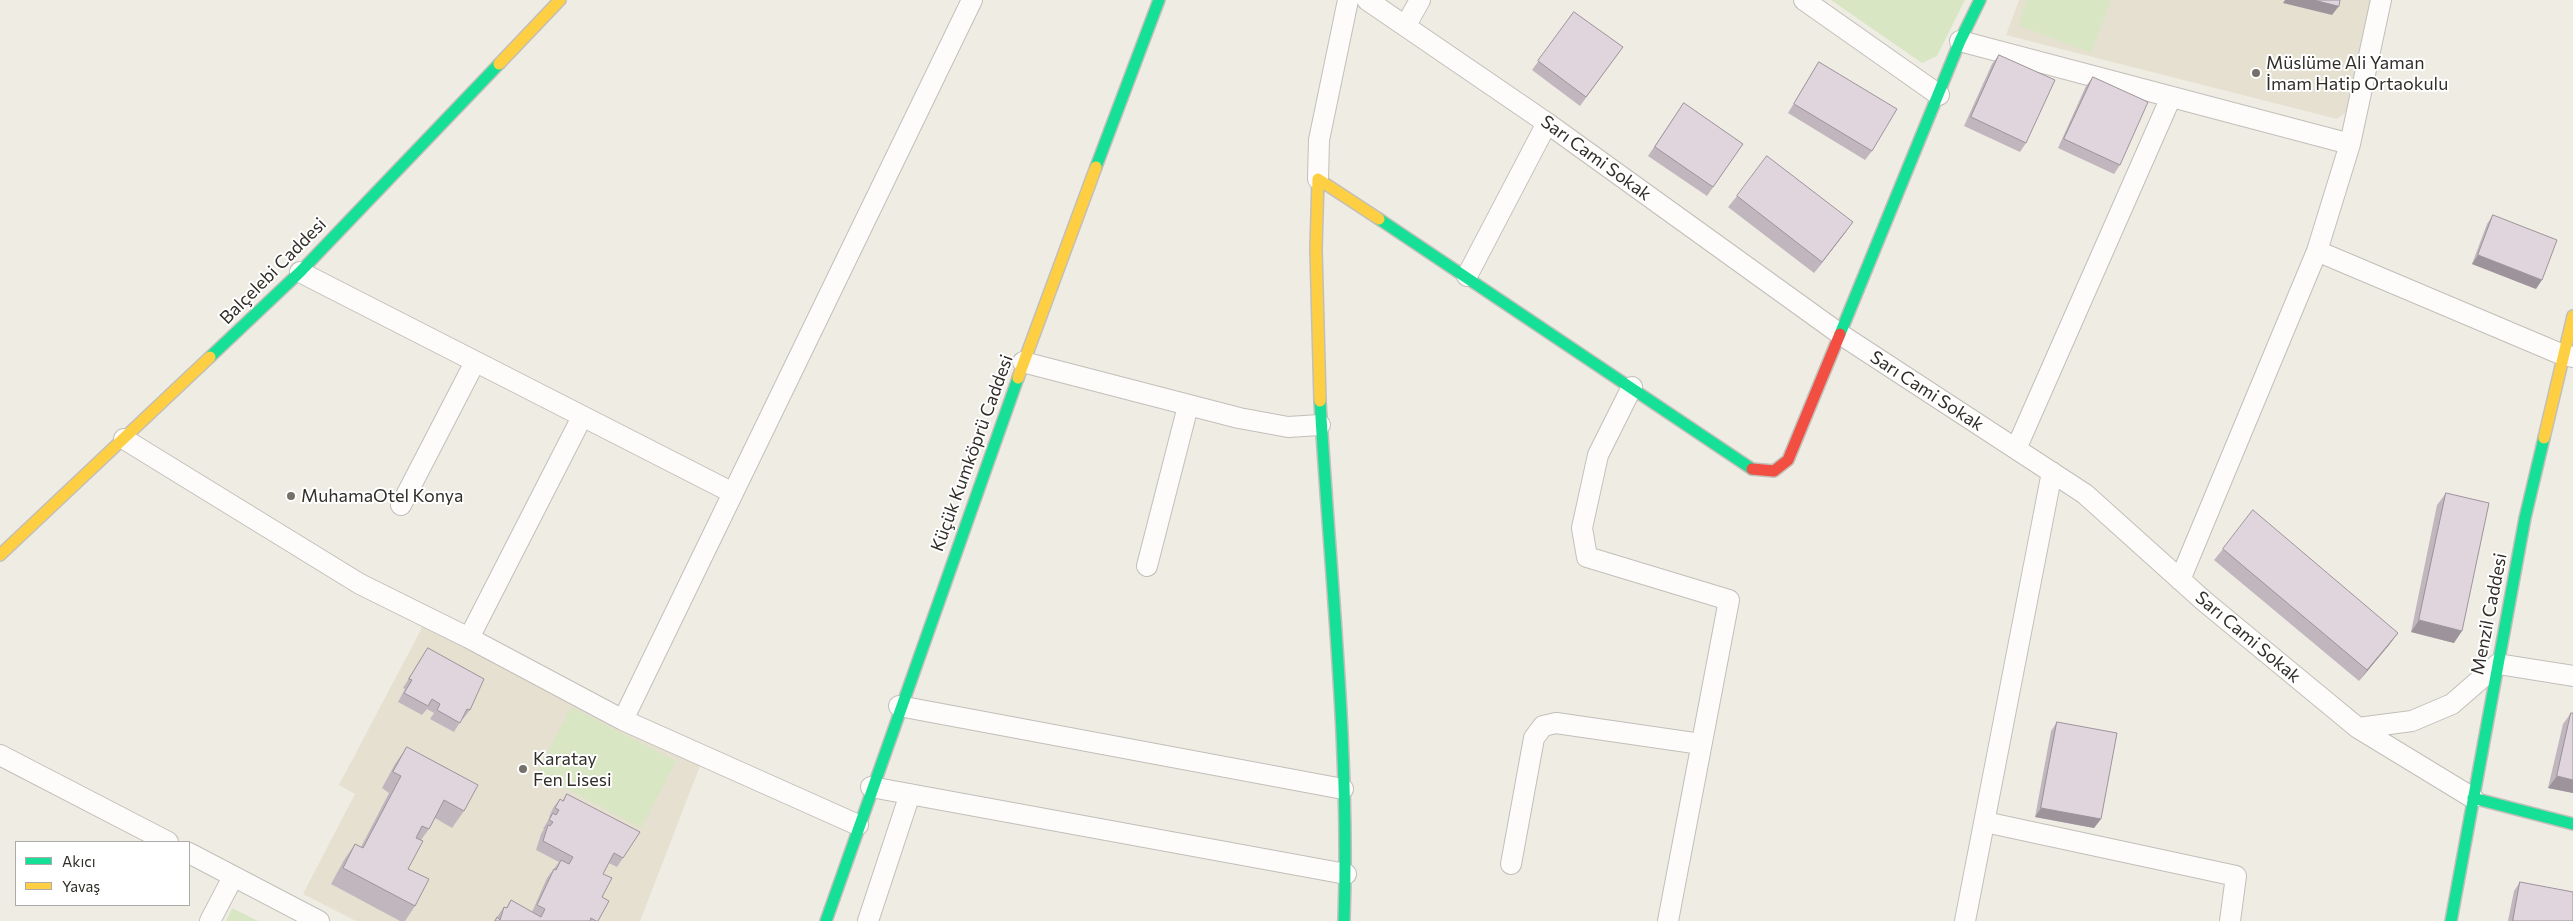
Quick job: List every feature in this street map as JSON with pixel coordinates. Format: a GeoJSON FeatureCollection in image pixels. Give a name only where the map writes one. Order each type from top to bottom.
{"type":"FeatureCollection","features":[{"type":"Feature","properties":{"kind":"street","name":"Balçelebi Caddesi"},"geometry":{"type":"LineString","coordinates":[[0,555],[300,272],[560,0]]}},
{"type":"Feature","properties":{"kind":"street"},"geometry":{"type":"LineString","coordinates":[[623,720],[972,0]]}},
{"type":"Feature","properties":{"kind":"street","name":"Küçük Kumköprü Caddesi"},"geometry":{"type":"LineString","coordinates":[[826,921],[899,706],[1023,362],[1159,0]]}},
{"type":"Feature","properties":{"kind":"street"},"geometry":{"type":"LineString","coordinates":[[1344,921],[1346,874],[1338,657],[1320,425],[1316,242],[1319,140],[1348,0]]}},
{"type":"Feature","properties":{"kind":"street","name":"Sarı Cami Sokak"},"geometry":{"type":"LineString","coordinates":[[1367,0],[1547,123],[1840,334],[2085,494],[2180,580],[2358,728],[2473,798]]}},
{"type":"Feature","properties":{"kind":"street"},"geometry":{"type":"LineString","coordinates":[[1406,25],[1420,0]]}},
{"type":"Feature","properties":{"kind":"street"},"geometry":{"type":"LineString","coordinates":[[1804,0],[1939,95]]}},
{"type":"Feature","properties":{"kind":"street"},"geometry":{"type":"LineString","coordinates":[[1318,179],[1755,470],[1774,471],[1788,460],[1960,41],[1980,0]]}},
{"type":"Feature","properties":{"kind":"street"},"geometry":{"type":"LineString","coordinates":[[2180,580],[2317,251],[2350,144],[2381,0]]}},
{"type":"Feature","properties":{"kind":"street"},"geometry":{"type":"LineString","coordinates":[[1960,41],[2350,144]]}},
{"type":"Feature","properties":{"kind":"street"},"geometry":{"type":"LineString","coordinates":[[2016,448],[2171,97]]}},
{"type":"Feature","properties":{"kind":"street"},"geometry":{"type":"LineString","coordinates":[[1466,276],[1547,123]]}},
{"type":"Feature","properties":{"kind":"street"},"geometry":{"type":"LineString","coordinates":[[2317,251],[2568,356]]}},
{"type":"Feature","properties":{"kind":"street"},"geometry":{"type":"LineString","coordinates":[[300,272],[733,493]]}},
{"type":"Feature","properties":{"kind":"street","name":"Menzil Caddesi"},"geometry":{"type":"LineString","coordinates":[[2451,921],[2525,518],[2568,356],[2573,316]]}},
{"type":"Feature","properties":{"kind":"street"},"geometry":{"type":"LineString","coordinates":[[402,505],[475,362]]}},
{"type":"Feature","properties":{"kind":"street"},"geometry":{"type":"LineString","coordinates":[[1023,362],[1188,406],[1288,427],[1320,425]]}},
{"type":"Feature","properties":{"kind":"street"},"geometry":{"type":"LineString","coordinates":[[1632,387],[1598,454],[1582,528],[1587,557],[1729,600],[1668,921]]}},
{"type":"Feature","properties":{"kind":"street"},"geometry":{"type":"LineString","coordinates":[[1147,566],[1188,406]]}},
{"type":"Feature","properties":{"kind":"street"},"geometry":{"type":"LineString","coordinates":[[469,638],[582,417]]}},
{"type":"Feature","properties":{"kind":"street"},"geometry":{"type":"LineString","coordinates":[[124,439],[360,584],[469,638],[623,720],[858,825]]}},
{"type":"Feature","properties":{"kind":"street"},"geometry":{"type":"LineString","coordinates":[[1968,920],[2052,472]]}},
{"type":"Feature","properties":{"kind":"street"},"geometry":{"type":"LineString","coordinates":[[2358,728],[2412,721],[2452,704],[2498,664],[2573,676]]}},
{"type":"Feature","properties":{"kind":"street"},"geometry":{"type":"LineString","coordinates":[[899,706],[1343,789]]}},
{"type":"Feature","properties":{"kind":"street"},"geometry":{"type":"LineString","coordinates":[[1511,864],[1534,738],[1543,726],[1556,723],[1701,744]]}},
{"type":"Feature","properties":{"kind":"street"},"geometry":{"type":"LineString","coordinates":[[0,755],[166,841]]}},
{"type":"Feature","properties":{"kind":"street"},"geometry":{"type":"LineString","coordinates":[[872,787],[1346,874]]}},
{"type":"Feature","properties":{"kind":"street"},"geometry":{"type":"LineString","coordinates":[[868,921],[910,794]]}},
{"type":"Feature","properties":{"kind":"street"},"geometry":{"type":"LineString","coordinates":[[2473,798],[2573,824]]}},
{"type":"Feature","properties":{"kind":"street"},"geometry":{"type":"LineString","coordinates":[[1985,822],[2236,876],[2230,921]]}},
{"type":"Feature","properties":{"kind":"street"},"geometry":{"type":"LineString","coordinates":[[190,854],[319,921]]}},
{"type":"Feature","properties":{"kind":"street"},"geometry":{"type":"LineString","coordinates":[[210,921],[233,876]]}},
{"type":"Feature","properties":{"kind":"shaded area","name":"Müslüme Ali Yaman İmam Hatip Ortaokulu"},"geometry":{"type":"Polygon","coordinates":[[[2019,0],[2374,0],[2349,110],[2337,119],[2006,35],[2019,0]]]}},
{"type":"Feature","properties":{"kind":"shaded area","name":"Karatay Fen Lisesi"},"geometry":{"type":"Polygon","coordinates":[[[426,620],[705,753],[640,921],[356,921],[303,894],[355,794],[339,785],[426,620]]]}},
{"type":"Feature","properties":{"kind":"green space"},"geometry":{"type":"Polygon","coordinates":[[[1831,0],[1965,0],[1937,56],[1922,63],[1831,0]]]}},
{"type":"Feature","properties":{"kind":"green space"},"geometry":{"type":"Polygon","coordinates":[[[2027,0],[2111,0],[2091,53],[2018,25],[2027,0]]]}},
{"type":"Feature","properties":{"kind":"green space"},"geometry":{"type":"Polygon","coordinates":[[[571,707],[676,761],[641,828],[537,773],[571,707]]]}},
{"type":"Feature","properties":{"kind":"green space"},"geometry":{"type":"Polygon","coordinates":[[[232,908],[258,921],[226,921],[232,908]]]}},
{"type":"Feature","properties":{"kind":"building"},"geometry":{"type":"Polygon","coordinates":[[[2314,0],[2340,0],[2339,6],[2314,0]]]}},
{"type":"Feature","properties":{"kind":"building"},"geometry":{"type":"Polygon","coordinates":[[[1574,12],[1623,47],[1586,97],[1538,61],[1574,12]]]}},
{"type":"Feature","properties":{"kind":"building"},"geometry":{"type":"Polygon","coordinates":[[[1999,55],[2055,80],[2026,143],[1971,117],[1999,55]]]}},
{"type":"Feature","properties":{"kind":"building"},"geometry":{"type":"Polygon","coordinates":[[[1819,62],[1897,109],[1872,151],[1794,104],[1819,62]]]}},
{"type":"Feature","properties":{"kind":"building"},"geometry":{"type":"Polygon","coordinates":[[[2093,77],[2148,102],[2120,165],[2064,139],[2093,77]]]}},
{"type":"Feature","properties":{"kind":"building"},"geometry":{"type":"Polygon","coordinates":[[[1684,103],[1743,144],[1713,187],[1655,147],[1684,103]]]}},
{"type":"Feature","properties":{"kind":"building"},"geometry":{"type":"Polygon","coordinates":[[[1767,156],[1853,222],[1822,262],[1737,196],[1767,156]]]}},
{"type":"Feature","properties":{"kind":"building"},"geometry":{"type":"Polygon","coordinates":[[[2493,215],[2557,240],[2542,280],[2478,255],[2493,215]]]}},
{"type":"Feature","properties":{"kind":"building"},"geometry":{"type":"Polygon","coordinates":[[[2446,493],[2489,503],[2462,631],[2419,620],[2446,493]]]}},
{"type":"Feature","properties":{"kind":"building"},"geometry":{"type":"Polygon","coordinates":[[[2253,510],[2398,633],[2367,670],[2223,549],[2253,510]]]}},
{"type":"Feature","properties":{"kind":"building"},"geometry":{"type":"Polygon","coordinates":[[[428,648],[484,679],[470,710],[467,709],[460,723],[437,710],[440,704],[432,699],[428,706],[404,693],[412,680],[409,679],[428,648]]]}},
{"type":"Feature","properties":{"kind":"building"},"geometry":{"type":"Polygon","coordinates":[[[2571,713],[2573,713],[2573,780],[2557,776],[2571,713]]]}},
{"type":"Feature","properties":{"kind":"building"},"geometry":{"type":"Polygon","coordinates":[[[2057,722],[2117,733],[2101,819],[2041,808],[2057,722]]]}},
{"type":"Feature","properties":{"kind":"building"},"geometry":{"type":"Polygon","coordinates":[[[407,747],[478,785],[464,811],[444,800],[429,829],[422,826],[416,838],[423,841],[408,869],[429,879],[415,906],[343,868],[355,844],[363,848],[401,776],[393,772],[407,747]]]}},
{"type":"Feature","properties":{"kind":"building"},"geometry":{"type":"Polygon","coordinates":[[[567,794],[640,832],[623,858],[614,853],[603,874],[612,878],[602,897],[609,901],[598,921],[591,918],[590,921],[495,921],[497,917],[500,920],[504,907],[507,908],[511,900],[541,917],[545,909],[537,905],[554,869],[556,870],[561,860],[569,864],[573,857],[543,841],[548,825],[550,826],[553,822],[549,820],[553,813],[556,815],[559,810],[555,808],[560,799],[563,801],[567,794]]]}},
{"type":"Feature","properties":{"kind":"building"},"geometry":{"type":"Polygon","coordinates":[[[2520,882],[2573,892],[2573,921],[2513,921],[2520,882]]]}},
{"type":"Feature","properties":{"kind":"traffic: fast"},"geometry":{"type":"LineString","coordinates":[[1096,167],[1159,0]]}},
{"type":"Feature","properties":{"kind":"traffic: fast"},"geometry":{"type":"LineString","coordinates":[[1840,334],[1960,41],[1980,0]]}},
{"type":"Feature","properties":{"kind":"traffic: fast"},"geometry":{"type":"LineString","coordinates":[[210,357],[300,272],[499,64]]}},
{"type":"Feature","properties":{"kind":"traffic: fast"},"geometry":{"type":"LineString","coordinates":[[1379,219],[1752,469]]}},
{"type":"Feature","properties":{"kind":"traffic: fast"},"geometry":{"type":"LineString","coordinates":[[826,921],[1018,378]]}},
{"type":"Feature","properties":{"kind":"traffic: fast"},"geometry":{"type":"LineString","coordinates":[[1320,401],[1342,726],[1345,856],[1344,921]]}},
{"type":"Feature","properties":{"kind":"traffic: fast"},"geometry":{"type":"LineString","coordinates":[[2451,921],[2525,518],[2544,438]]}},
{"type":"Feature","properties":{"kind":"traffic: fast"},"geometry":{"type":"LineString","coordinates":[[2473,798],[2573,824]]}},
{"type":"Feature","properties":{"kind":"traffic: slow"},"geometry":{"type":"LineString","coordinates":[[499,64],[560,0]]}},
{"type":"Feature","properties":{"kind":"traffic: slow"},"geometry":{"type":"LineString","coordinates":[[1018,378],[1096,167]]}},
{"type":"Feature","properties":{"kind":"traffic: slow"},"geometry":{"type":"LineString","coordinates":[[1320,401],[1316,249],[1318,179],[1379,219]]}},
{"type":"Feature","properties":{"kind":"traffic: slow"},"geometry":{"type":"LineString","coordinates":[[2544,438],[2573,316]]}},
{"type":"Feature","properties":{"kind":"traffic: slow"},"geometry":{"type":"LineString","coordinates":[[0,555],[210,357]]}},
{"type":"Feature","properties":{"kind":"traffic: jam"},"geometry":{"type":"LineString","coordinates":[[1752,469],[1774,471],[1788,460],[1840,334]]}},
{"type":"Feature","properties":{"kind":"place","name":"Müslüme Ali Yaman İmam Hatip Ortaokulu"},"geometry":{"type":"Point","coordinates":[2256,73]}},
{"type":"Feature","properties":{"kind":"place","name":"MuhamaOtel Konya"},"geometry":{"type":"Point","coordinates":[291,496]}},
{"type":"Feature","properties":{"kind":"place","name":"Karatay Fen Lisesi"},"geometry":{"type":"Point","coordinates":[523,769]}}]}
